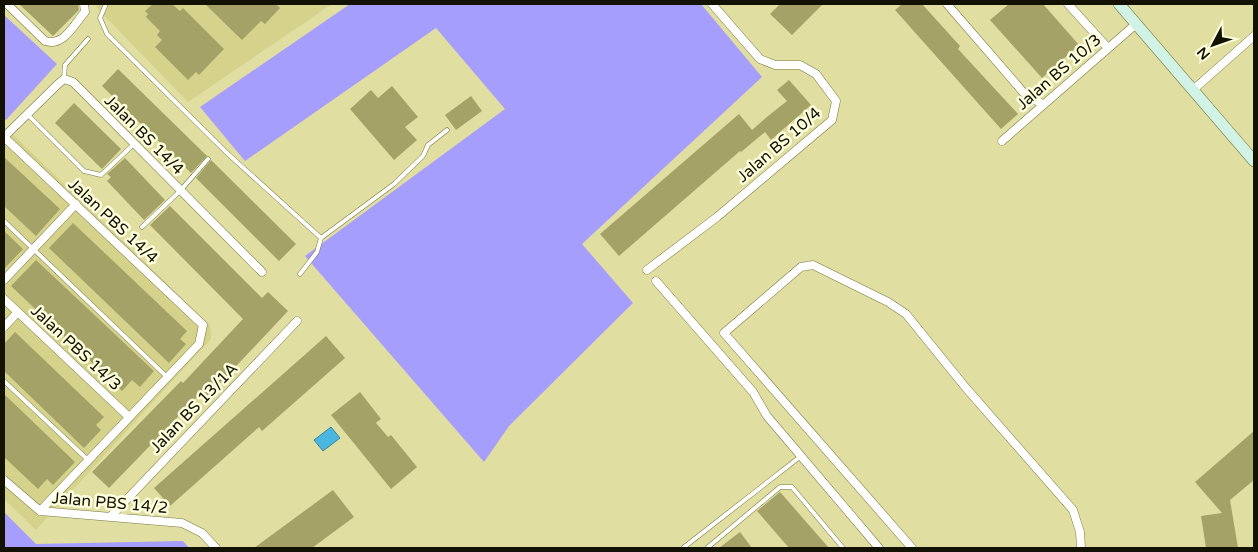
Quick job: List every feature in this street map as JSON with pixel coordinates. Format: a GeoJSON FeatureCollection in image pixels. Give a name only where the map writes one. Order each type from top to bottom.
{"type":"FeatureCollection","features":[{"type":"Feature","properties":{"kind":"street"},"geometry":{"type":"LineString","coordinates":[[7,4],[46,42],[52,44],[60,42],[85,12],[84,4]]}},
{"type":"Feature","properties":{"kind":"street","name":"Jalan BS 10/4"},"geometry":{"type":"LineString","coordinates":[[647,270],[717,217],[832,120],[836,101],[816,74],[800,65],[775,65],[760,59],[712,4]]}},
{"type":"Feature","properties":{"kind":"street"},"geometry":{"type":"LineString","coordinates":[[947,4],[1023,92],[1042,104]]}},
{"type":"Feature","properties":{"kind":"street"},"geometry":{"type":"LineString","coordinates":[[1068,4],[1107,47]]}},
{"type":"Feature","properties":{"kind":"street"},"geometry":{"type":"LineString","coordinates":[[1119,4],[1254,161]]}},
{"type":"Feature","properties":{"kind":"street","name":"Jalan BS 10/3"},"geometry":{"type":"LineString","coordinates":[[1002,141],[1042,104],[1065,88],[1107,47],[1136,24]]}},
{"type":"Feature","properties":{"kind":"street"},"geometry":{"type":"LineString","coordinates":[[1193,90],[1254,36]]}},
{"type":"Feature","properties":{"kind":"street"},"geometry":{"type":"LineString","coordinates":[[4,137],[64,79]]}},
{"type":"Feature","properties":{"kind":"street","name":"Jalan BS 14/4"},"geometry":{"type":"LineString","coordinates":[[64,79],[73,82],[262,272]]}},
{"type":"Feature","properties":{"kind":"street","name":"Jalan PBS 14/4"},"geometry":{"type":"LineString","coordinates":[[4,137],[203,326],[199,344],[167,377]]}},
{"type":"Feature","properties":{"kind":"street"},"geometry":{"type":"LineString","coordinates":[[4,280],[76,204]]}},
{"type":"Feature","properties":{"kind":"street"},"geometry":{"type":"LineString","coordinates":[[912,548],[724,333],[801,267],[813,265],[888,302],[906,314],[966,388],[1073,510],[1080,532],[1081,548]]}},
{"type":"Feature","properties":{"kind":"street"},"geometry":{"type":"LineString","coordinates":[[656,281],[753,392],[767,416],[879,548]]}},
{"type":"Feature","properties":{"kind":"street","name":"Jalan PBS 14/3"},"geometry":{"type":"LineString","coordinates":[[4,299],[129,417]]}},
{"type":"Feature","properties":{"kind":"street"},"geometry":{"type":"LineString","coordinates":[[4,327],[17,313]]}},
{"type":"Feature","properties":{"kind":"street","name":"Jalan BS 13/1A"},"geometry":{"type":"LineString","coordinates":[[111,516],[297,321]]}},
{"type":"Feature","properties":{"kind":"street"},"geometry":{"type":"LineString","coordinates":[[40,511],[167,377]]}},
{"type":"Feature","properties":{"kind":"street","name":"Jalan PBS 14/2"},"geometry":{"type":"LineString","coordinates":[[4,480],[40,511],[182,523],[202,533],[216,548]]}},
{"type":"Feature","properties":{"kind":"lane"},"geometry":{"type":"LineString","coordinates":[[106,4],[100,18],[107,34],[228,154],[321,238]]}},
{"type":"Feature","properties":{"kind":"lane"},"geometry":{"type":"LineString","coordinates":[[64,79],[65,65],[88,39]]}},
{"type":"Feature","properties":{"kind":"lane"},"geometry":{"type":"LineString","coordinates":[[27,114],[84,171],[90,173],[101,175],[134,144]]}},
{"type":"Feature","properties":{"kind":"lane"},"geometry":{"type":"LineString","coordinates":[[300,274],[317,252],[321,238],[394,184],[423,156],[428,145],[447,130]]}},
{"type":"Feature","properties":{"kind":"lane"},"geometry":{"type":"LineString","coordinates":[[142,227],[180,191],[208,159]]}},
{"type":"Feature","properties":{"kind":"lane"},"geometry":{"type":"LineString","coordinates":[[4,221],[167,377]]}},
{"type":"Feature","properties":{"kind":"lane"},"geometry":{"type":"LineString","coordinates":[[4,381],[88,460]]}},
{"type":"Feature","properties":{"kind":"lane"},"geometry":{"type":"LineString","coordinates":[[683,548],[800,456]]}},
{"type":"Feature","properties":{"kind":"lane"},"geometry":{"type":"LineString","coordinates":[[707,548],[780,487],[792,487],[843,548]]}},
{"type":"Feature","properties":{"kind":"lane"},"geometry":{"type":"LineString","coordinates":[[713,543],[717,548]]}},
{"type":"Feature","properties":{"kind":"shaded area"},"geometry":{"type":"Polygon","coordinates":[[[98,4],[332,4],[188,102],[96,7],[98,4]]]}},
{"type":"Feature","properties":{"kind":"shaded area"},"geometry":{"type":"Polygon","coordinates":[[[350,4],[701,4],[762,77],[582,244],[633,303],[509,426],[484,462],[305,256],[505,109],[436,28],[245,161],[200,107],[350,4]]]}},
{"type":"Feature","properties":{"kind":"shaded area"},"geometry":{"type":"Polygon","coordinates":[[[4,15],[57,64],[6,120],[4,118],[4,15]]]}},
{"type":"Feature","properties":{"kind":"shaded area"},"geometry":{"type":"Polygon","coordinates":[[[4,126],[210,325],[211,339],[36,530],[4,499],[4,126]]]}},
{"type":"Feature","properties":{"kind":"shaded area"},"geometry":{"type":"Polygon","coordinates":[[[4,512],[36,544],[183,541],[189,548],[4,548],[4,512]]]}},
{"type":"Feature","properties":{"kind":"water"},"geometry":{"type":"Polygon","coordinates":[[[331,427],[340,438],[323,451],[314,440],[331,427]]]}},
{"type":"Feature","properties":{"kind":"building"},"geometry":{"type":"Polygon","coordinates":[[[19,4],[78,4],[79,10],[53,36],[19,4]]]}},
{"type":"Feature","properties":{"kind":"building"},"geometry":{"type":"Polygon","coordinates":[[[153,4],[172,4],[180,11],[183,8],[224,49],[199,75],[196,72],[188,80],[155,47],[162,40],[157,35],[160,31],[146,17],[148,14],[145,11],[153,4]]]}},
{"type":"Feature","properties":{"kind":"building"},"geometry":{"type":"Polygon","coordinates":[[[205,4],[276,4],[280,8],[265,24],[261,21],[242,40],[205,4]]]}},
{"type":"Feature","properties":{"kind":"building"},"geometry":{"type":"Polygon","coordinates":[[[780,4],[823,4],[792,35],[770,14],[780,4]]]}},
{"type":"Feature","properties":{"kind":"building"},"geometry":{"type":"Polygon","coordinates":[[[902,4],[922,4],[960,46],[958,49],[1018,114],[1001,129],[895,10],[902,4]]]}},
{"type":"Feature","properties":{"kind":"building"},"geometry":{"type":"Polygon","coordinates":[[[1009,4],[1043,4],[1079,45],[1042,78],[990,20],[1009,4]]]}},
{"type":"Feature","properties":{"kind":"building"},"geometry":{"type":"Polygon","coordinates":[[[118,69],[207,156],[191,173],[102,86],[118,69]]]}},
{"type":"Feature","properties":{"kind":"building"},"geometry":{"type":"Polygon","coordinates":[[[789,80],[811,105],[771,140],[765,132],[740,151],[619,256],[600,234],[739,114],[752,130],[787,101],[777,90],[789,80]]]}},
{"type":"Feature","properties":{"kind":"building"},"geometry":{"type":"Polygon","coordinates":[[[392,86],[418,117],[405,127],[417,140],[394,160],[350,109],[371,90],[378,98],[392,86]]]}},
{"type":"Feature","properties":{"kind":"building"},"geometry":{"type":"Polygon","coordinates":[[[471,96],[482,111],[456,130],[445,115],[471,96]]]}},
{"type":"Feature","properties":{"kind":"building"},"geometry":{"type":"Polygon","coordinates":[[[74,103],[121,149],[102,169],[55,123],[74,103]]]}},
{"type":"Feature","properties":{"kind":"building"},"geometry":{"type":"Polygon","coordinates":[[[4,157],[60,209],[36,236],[4,206],[4,157]]]}},
{"type":"Feature","properties":{"kind":"building"},"geometry":{"type":"Polygon","coordinates":[[[125,158],[165,200],[144,220],[107,181],[111,177],[107,174],[125,158]]]}},
{"type":"Feature","properties":{"kind":"building"},"geometry":{"type":"Polygon","coordinates":[[[211,160],[296,244],[279,261],[196,178],[211,160]]]}},
{"type":"Feature","properties":{"kind":"building"},"geometry":{"type":"Polygon","coordinates":[[[170,206],[262,298],[268,292],[288,311],[208,396],[203,391],[109,488],[92,472],[181,381],[183,383],[243,319],[150,225],[170,206]]]}},
{"type":"Feature","properties":{"kind":"building"},"geometry":{"type":"Polygon","coordinates":[[[73,223],[187,331],[180,339],[186,344],[169,363],[49,248],[73,223]]]}},
{"type":"Feature","properties":{"kind":"building"},"geometry":{"type":"Polygon","coordinates":[[[4,231],[23,249],[4,269],[4,231]]]}},
{"type":"Feature","properties":{"kind":"building"},"geometry":{"type":"Polygon","coordinates":[[[36,260],[154,371],[140,387],[132,380],[122,391],[11,286],[36,260]]]}},
{"type":"Feature","properties":{"kind":"building"},"geometry":{"type":"Polygon","coordinates":[[[15,332],[104,417],[96,425],[101,430],[84,448],[4,371],[4,344],[15,332]]]}},
{"type":"Feature","properties":{"kind":"building"},"geometry":{"type":"Polygon","coordinates":[[[326,336],[345,358],[262,431],[259,427],[170,506],[154,488],[326,336]]]}},
{"type":"Feature","properties":{"kind":"building"},"geometry":{"type":"Polygon","coordinates":[[[360,392],[381,419],[376,423],[388,437],[391,435],[417,467],[391,489],[331,415],[360,392]]]}},
{"type":"Feature","properties":{"kind":"building"},"geometry":{"type":"Polygon","coordinates":[[[4,394],[75,462],[53,485],[47,479],[38,489],[4,457],[4,394]]]}},
{"type":"Feature","properties":{"kind":"building"},"geometry":{"type":"Polygon","coordinates":[[[1254,431],[1254,480],[1230,500],[1238,548],[1206,548],[1201,516],[1222,513],[1195,482],[1254,431]]]}},
{"type":"Feature","properties":{"kind":"building"},"geometry":{"type":"Polygon","coordinates":[[[333,490],[354,517],[312,548],[254,548],[333,490]]]}},
{"type":"Feature","properties":{"kind":"building"},"geometry":{"type":"Polygon","coordinates":[[[780,492],[829,548],[789,548],[757,511],[780,492]]]}},
{"type":"Feature","properties":{"kind":"building"},"geometry":{"type":"Polygon","coordinates":[[[740,532],[752,548],[719,548],[740,532]]]}}]}
